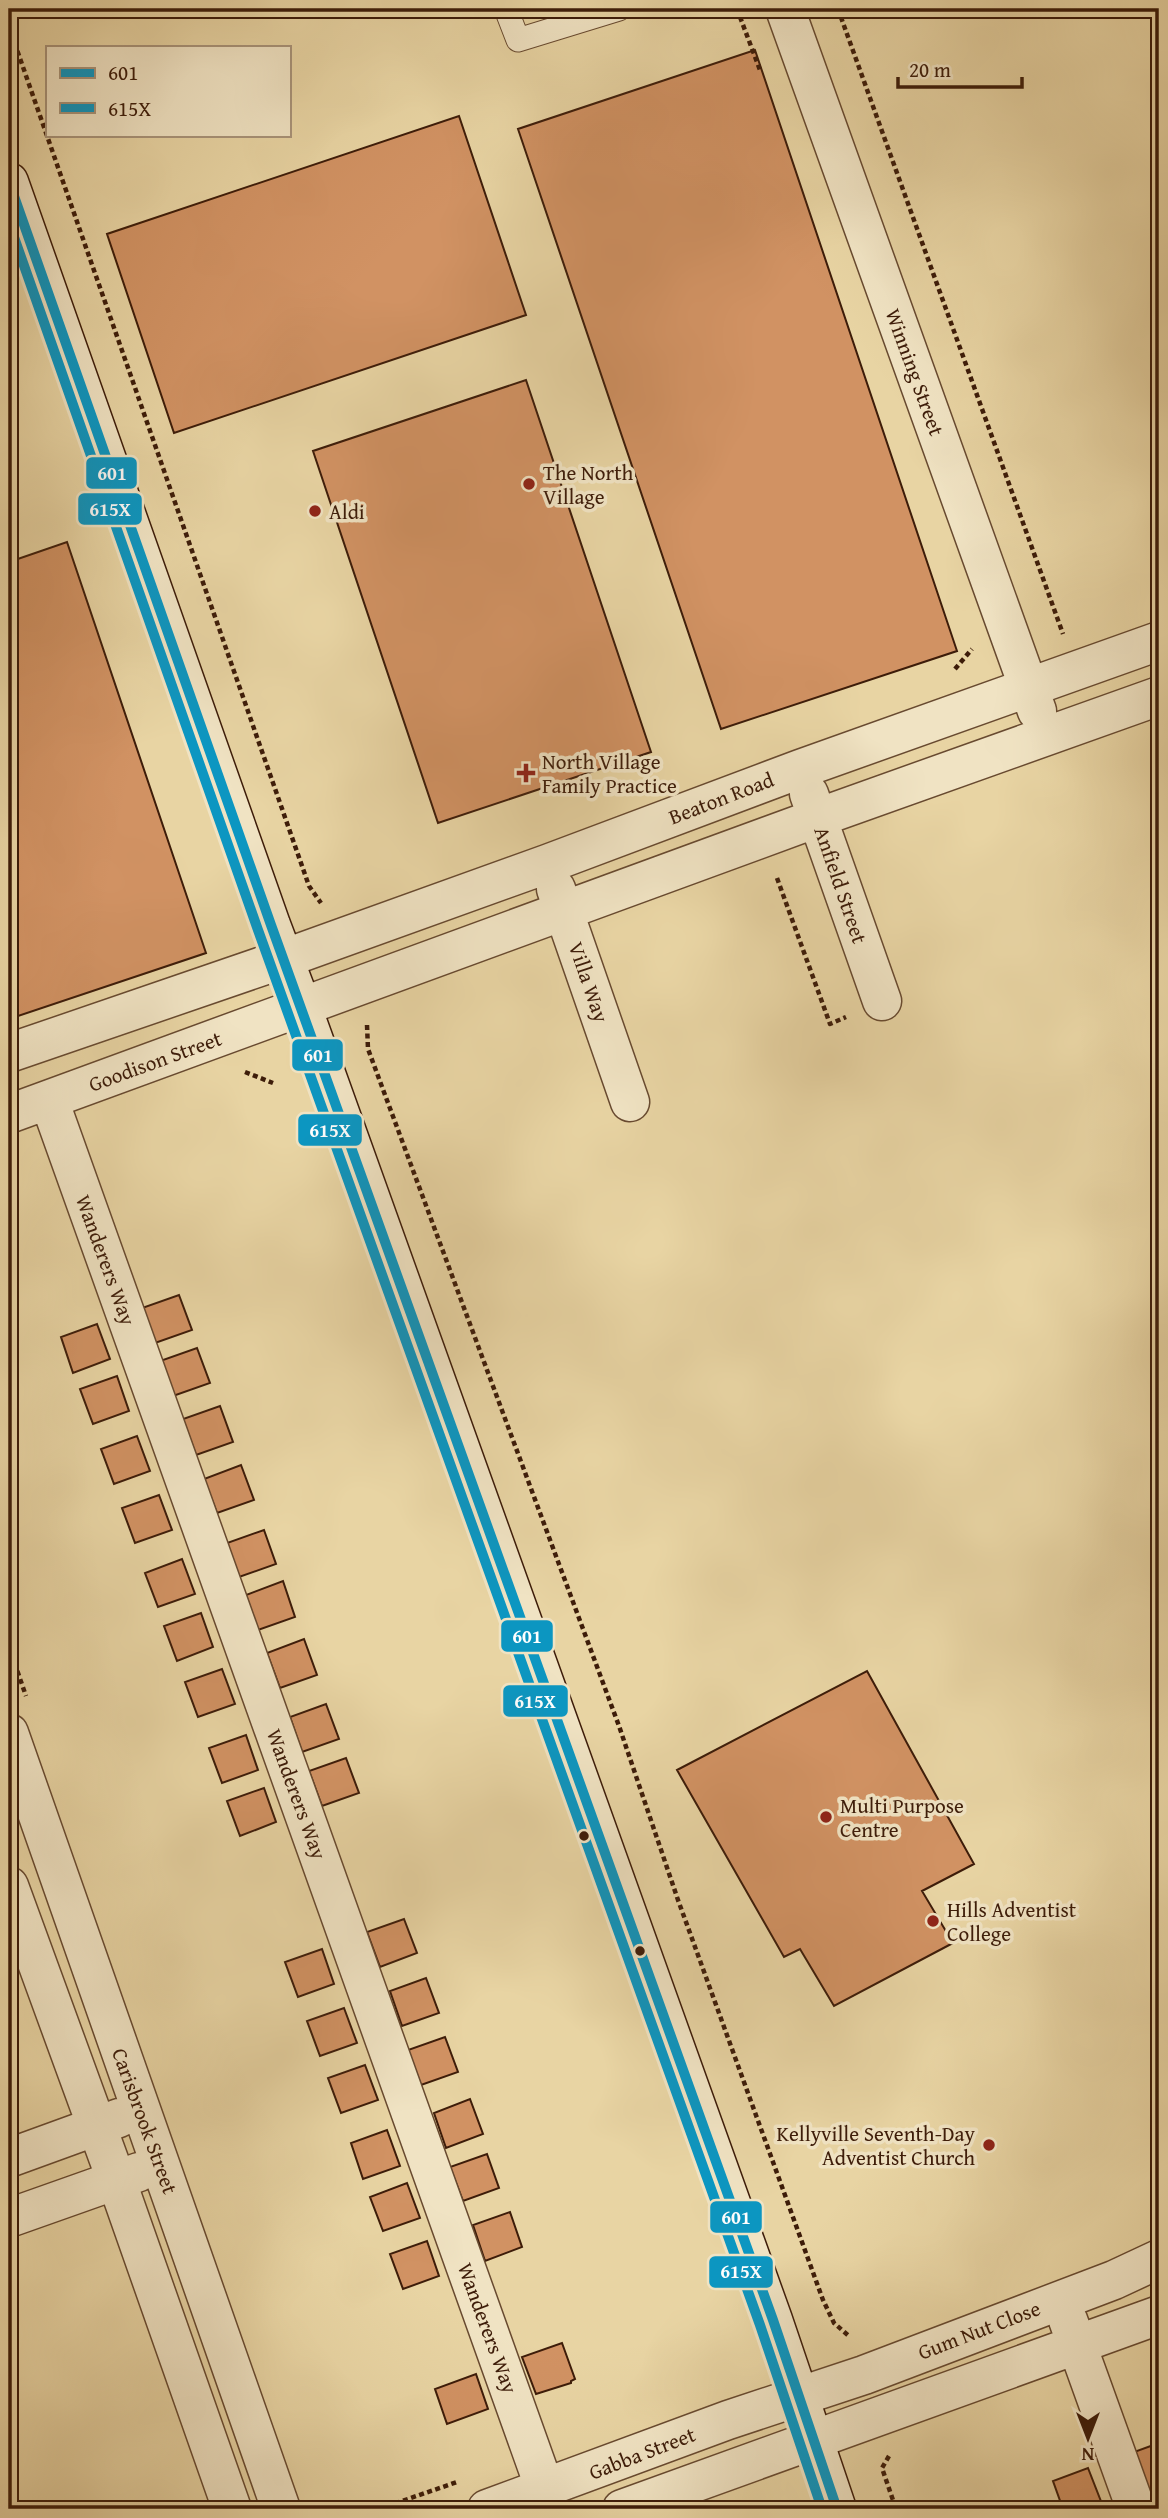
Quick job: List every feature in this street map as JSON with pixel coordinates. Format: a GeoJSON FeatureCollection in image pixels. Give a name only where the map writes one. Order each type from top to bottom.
{"type":"FeatureCollection","features":[{"type":"Feature","properties":{"kind":"street","name":"Winning Street"},"geometry":{"type":"LineString","coordinates":[[785,9],[1046,736]]}},
{"type":"Feature","properties":{"kind":"street"},"geometry":{"type":"LineString","coordinates":[[9,182],[283,959],[764,2294],[837,2509]]}},
{"type":"Feature","properties":{"kind":"street","name":"Beaton Road"},"geometry":{"type":"LineString","coordinates":[[283,959],[800,769],[1159,641]]}},
{"type":"Feature","properties":{"kind":"street"},"geometry":{"type":"LineString","coordinates":[[302,1007],[1159,696]]}},
{"type":"Feature","properties":{"kind":"street","name":"Anfield Street"},"geometry":{"type":"LineString","coordinates":[[800,769],[882,1001]]}},
{"type":"Feature","properties":{"kind":"street","name":"Villa Way"},"geometry":{"type":"LineString","coordinates":[[547,864],[629,1102]]}},
{"type":"Feature","properties":{"kind":"street"},"geometry":{"type":"LineString","coordinates":[[9,1053],[283,959]]}},
{"type":"Feature","properties":{"kind":"street","name":"Goodison Street"},"geometry":{"type":"LineString","coordinates":[[9,1114],[302,1007]]}},
{"type":"Feature","properties":{"kind":"street","name":"Wanderers Way"},"geometry":{"type":"LineString","coordinates":[[49,1100],[545,2489]]}},
{"type":"Feature","properties":{"kind":"street","name":"Carisbrook Street"},"geometry":{"type":"LineString","coordinates":[[9,1733],[281,2509]]}},
{"type":"Feature","properties":{"kind":"street"},"geometry":{"type":"LineString","coordinates":[[9,1886],[232,2509]]}},
{"type":"Feature","properties":{"kind":"street"},"geometry":{"type":"LineString","coordinates":[[9,2158],[141,2110]]}},
{"type":"Feature","properties":{"kind":"street"},"geometry":{"type":"LineString","coordinates":[[9,2218],[162,2165]]}},
{"type":"Feature","properties":{"kind":"street","name":"Gum Nut Close"},"geometry":{"type":"LineString","coordinates":[[797,2396],[864,2375],[1114,2280],[1159,2259]]}},
{"type":"Feature","properties":{"kind":"street"},"geometry":{"type":"LineString","coordinates":[[1060,2299],[1136,2509]]}},
{"type":"Feature","properties":{"kind":"street"},"geometry":{"type":"LineString","coordinates":[[622,2509],[1159,2315]]}},
{"type":"Feature","properties":{"kind":"street","name":"Gabba Street"},"geometry":{"type":"LineString","coordinates":[[487,2509],[797,2396]]}},
{"type":"Feature","properties":{"kind":"lane"},"geometry":{"type":"LineString","coordinates":[[506,9],[518,40],[619,9]]}},
{"type":"Feature","properties":{"kind":"path"},"geometry":{"type":"LineString","coordinates":[[737,9],[761,74]]}},
{"type":"Feature","properties":{"kind":"path"},"geometry":{"type":"LineString","coordinates":[[838,9],[1066,644]]}},
{"type":"Feature","properties":{"kind":"path"},"geometry":{"type":"LineString","coordinates":[[9,27],[46,133]]}},
{"type":"Feature","properties":{"kind":"path"},"geometry":{"type":"LineString","coordinates":[[47,136],[309,887],[323,906],[337,939]]}},
{"type":"Feature","properties":{"kind":"path"},"geometry":{"type":"LineString","coordinates":[[954,670],[974,646]]}},
{"type":"Feature","properties":{"kind":"path"},"geometry":{"type":"LineString","coordinates":[[777,877],[830,1024]]}},
{"type":"Feature","properties":{"kind":"path"},"geometry":{"type":"LineString","coordinates":[[355,988],[368,1026],[368,1048],[610,1701],[678,1900],[823,2300],[834,2323],[851,2339],[864,2375]]}},
{"type":"Feature","properties":{"kind":"path"},"geometry":{"type":"LineString","coordinates":[[878,2416],[891,2452],[882,2468],[896,2509]]}},
{"type":"Feature","properties":{"kind":"path"},"geometry":{"type":"LineString","coordinates":[[379,2509],[464,2480]]}},
{"type":"Feature","properties":{"kind":"building"},"geometry":{"type":"Polygon","coordinates":[[[755,50],[957,651],[721,729],[518,129],[755,50]]]}},
{"type":"Feature","properties":{"kind":"building"},"geometry":{"type":"Polygon","coordinates":[[[459,116],[526,315],[174,433],[107,234],[459,116]]]}},
{"type":"Feature","properties":{"kind":"building"},"geometry":{"type":"Polygon","coordinates":[[[526,380],[651,752],[438,823],[313,451],[526,380]]]}},
{"type":"Feature","properties":{"kind":"building"},"geometry":{"type":"Polygon","coordinates":[[[67,542],[206,953],[9,1019],[9,562],[67,542]]]}},
{"type":"Feature","properties":{"kind":"building"},"geometry":{"type":"Polygon","coordinates":[[[179,1295],[192,1330],[155,1343],[142,1308],[179,1295]]]}},
{"type":"Feature","properties":{"kind":"building"},"geometry":{"type":"Polygon","coordinates":[[[97,1324],[110,1359],[73,1373],[61,1337],[97,1324]]]}},
{"type":"Feature","properties":{"kind":"building"},"geometry":{"type":"Polygon","coordinates":[[[197,1348],[210,1383],[173,1396],[160,1361],[197,1348]]]}},
{"type":"Feature","properties":{"kind":"building"},"geometry":{"type":"Polygon","coordinates":[[[117,1376],[129,1411],[93,1424],[80,1389],[117,1376]]]}},
{"type":"Feature","properties":{"kind":"building"},"geometry":{"type":"Polygon","coordinates":[[[220,1406],[233,1442],[196,1455],[183,1419],[220,1406]]]}},
{"type":"Feature","properties":{"kind":"building"},"geometry":{"type":"Polygon","coordinates":[[[137,1436],[150,1471],[114,1484],[101,1449],[137,1436]]]}},
{"type":"Feature","properties":{"kind":"building"},"geometry":{"type":"Polygon","coordinates":[[[241,1465],[254,1500],[217,1513],[204,1479],[241,1465]]]}},
{"type":"Feature","properties":{"kind":"building"},"geometry":{"type":"Polygon","coordinates":[[[159,1495],[172,1530],[135,1543],[122,1508],[159,1495]]]}},
{"type":"Feature","properties":{"kind":"building"},"geometry":{"type":"Polygon","coordinates":[[[264,1530],[276,1564],[239,1577],[227,1543],[264,1530]]]}},
{"type":"Feature","properties":{"kind":"building"},"geometry":{"type":"Polygon","coordinates":[[[182,1559],[195,1594],[158,1607],[145,1573],[182,1559]]]}},
{"type":"Feature","properties":{"kind":"building"},"geometry":{"type":"Polygon","coordinates":[[[283,1581],[295,1617],[258,1630],[246,1595],[283,1581]]]}},
{"type":"Feature","properties":{"kind":"building"},"geometry":{"type":"Polygon","coordinates":[[[201,1613],[213,1647],[177,1661],[164,1626],[201,1613]]]}},
{"type":"Feature","properties":{"kind":"building"},"geometry":{"type":"Polygon","coordinates":[[[304,1639],[317,1675],[280,1688],[267,1653],[304,1639]]]}},
{"type":"Feature","properties":{"kind":"building"},"geometry":{"type":"Polygon","coordinates":[[[222,1669],[235,1704],[198,1717],[185,1682],[222,1669]]]}},
{"type":"Feature","properties":{"kind":"building","name":"Multi Purpose Centre"},"geometry":{"type":"Polygon","coordinates":[[[867,1671],[974,1864],[922,1891],[953,1943],[834,2006],[800,1949],[784,1957],[677,1770],[867,1671]]]}},
{"type":"Feature","properties":{"kind":"building"},"geometry":{"type":"Polygon","coordinates":[[[326,1704],[339,1739],[302,1752],[290,1717],[326,1704]]]}},
{"type":"Feature","properties":{"kind":"building"},"geometry":{"type":"Polygon","coordinates":[[[246,1735],[258,1770],[222,1783],[209,1748],[246,1735]]]}},
{"type":"Feature","properties":{"kind":"building"},"geometry":{"type":"Polygon","coordinates":[[[346,1758],[359,1793],[322,1806],[309,1771],[346,1758]]]}},
{"type":"Feature","properties":{"kind":"building"},"geometry":{"type":"Polygon","coordinates":[[[264,1788],[276,1822],[240,1836],[227,1801],[264,1788]]]}},
{"type":"Feature","properties":{"kind":"building"},"geometry":{"type":"Polygon","coordinates":[[[404,1919],[417,1953],[380,1967],[367,1932],[404,1919]]]}},
{"type":"Feature","properties":{"kind":"building"},"geometry":{"type":"Polygon","coordinates":[[[322,1949],[334,1984],[298,1997],[285,1962],[322,1949]]]}},
{"type":"Feature","properties":{"kind":"building"},"geometry":{"type":"Polygon","coordinates":[[[426,1978],[439,2013],[402,2026],[390,1991],[426,1978]]]}},
{"type":"Feature","properties":{"kind":"building"},"geometry":{"type":"Polygon","coordinates":[[[344,2008],[357,2043],[320,2056],[307,2021],[344,2008]]]}},
{"type":"Feature","properties":{"kind":"building"},"geometry":{"type":"Polygon","coordinates":[[[445,2037],[458,2072],[421,2085],[408,2050],[445,2037]]]}},
{"type":"Feature","properties":{"kind":"building"},"geometry":{"type":"Polygon","coordinates":[[[365,2065],[378,2100],[341,2113],[328,2078],[365,2065]]]}},
{"type":"Feature","properties":{"kind":"building"},"geometry":{"type":"Polygon","coordinates":[[[470,2099],[483,2134],[446,2148],[434,2113],[470,2099]]]}},
{"type":"Feature","properties":{"kind":"building"},"geometry":{"type":"Polygon","coordinates":[[[387,2130],[400,2166],[363,2179],[351,2143],[387,2130]]]}},
{"type":"Feature","properties":{"kind":"building"},"geometry":{"type":"Polygon","coordinates":[[[487,2154],[499,2188],[463,2201],[450,2167],[487,2154]]]}},
{"type":"Feature","properties":{"kind":"building"},"geometry":{"type":"Polygon","coordinates":[[[407,2183],[420,2218],[383,2231],[370,2197],[407,2183]]]}},
{"type":"Feature","properties":{"kind":"building"},"geometry":{"type":"Polygon","coordinates":[[[510,2212],[522,2247],[485,2261],[473,2225],[510,2212]]]}},
{"type":"Feature","properties":{"kind":"building"},"geometry":{"type":"Polygon","coordinates":[[[427,2241],[439,2276],[403,2289],[390,2254],[427,2241]]]}},
{"type":"Feature","properties":{"kind":"building"},"geometry":{"type":"Polygon","coordinates":[[[562,2343],[575,2379],[571,2383],[536,2394],[522,2357],[562,2343]]]}},
{"type":"Feature","properties":{"kind":"building"},"geometry":{"type":"Polygon","coordinates":[[[476,2374],[488,2409],[447,2424],[435,2389],[476,2374]]]}},
{"type":"Feature","properties":{"kind":"building"},"geometry":{"type":"Polygon","coordinates":[[[1159,2443],[1159,2485],[1148,2489],[1134,2452],[1159,2443]]]}},
{"type":"Feature","properties":{"kind":"building"},"geometry":{"type":"Polygon","coordinates":[[[1088,2468],[1102,2504],[1088,2509],[1063,2509],[1053,2481],[1088,2468]]]}},
{"type":"Feature","properties":{"kind":"transit line","name":"601"},"geometry":{"type":"LineString","coordinates":[[9,182],[271,925],[773,2320],[837,2509]]}},
{"type":"Feature","properties":{"kind":"transit line","name":"615X"},"geometry":{"type":"LineString","coordinates":[[9,223],[258,930],[760,2325],[822,2509]]}},
{"type":"Feature","properties":{"kind":"place","name":"The North Village"},"geometry":{"type":"Point","coordinates":[529,484]}},
{"type":"Feature","properties":{"kind":"place","name":"Aldi"},"geometry":{"type":"Point","coordinates":[315,511]}},
{"type":"Feature","properties":{"kind":"place","name":"North Village Family Practice"},"geometry":{"type":"Point","coordinates":[526,773]}},
{"type":"Feature","properties":{"kind":"place","name":"Multi Purpose Centre"},"geometry":{"type":"Point","coordinates":[826,1817]}},
{"type":"Feature","properties":{"kind":"place","name":"Hills Adventist College"},"geometry":{"type":"Point","coordinates":[933,1921]}},
{"type":"Feature","properties":{"kind":"place","name":"Kellyville Seventh-Day Adventist Church"},"geometry":{"type":"Point","coordinates":[989,2145]}}]}
